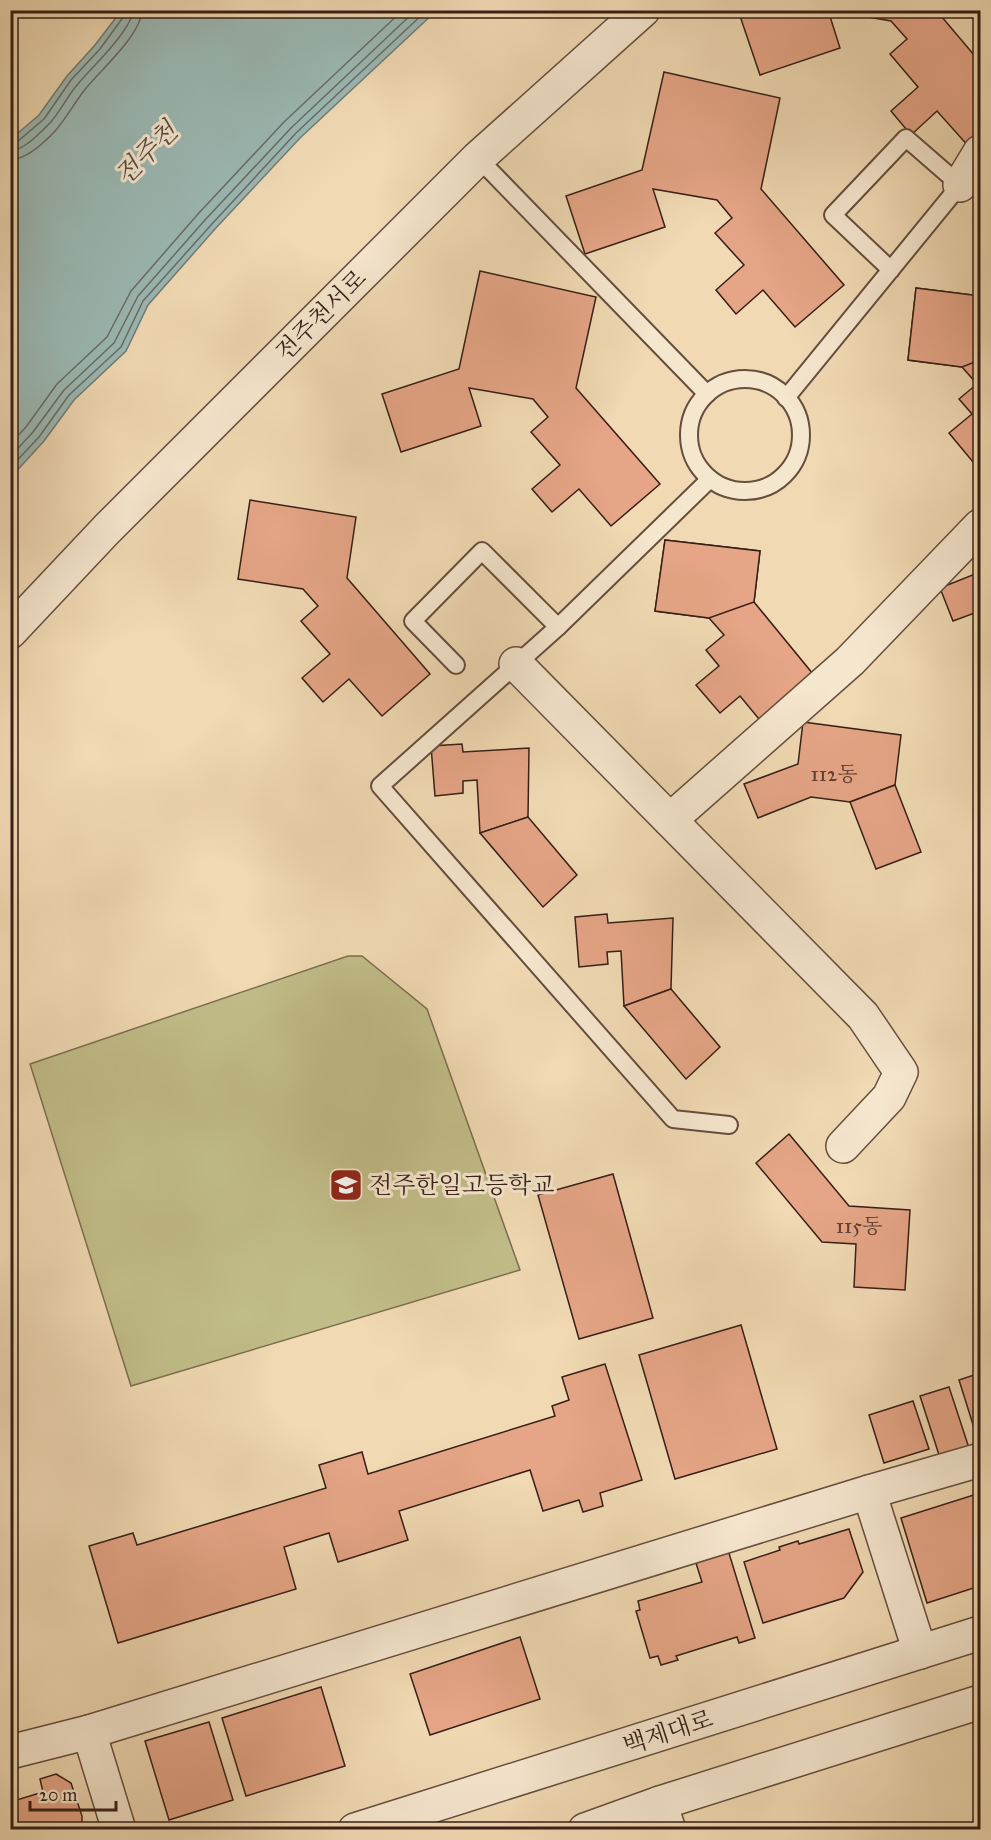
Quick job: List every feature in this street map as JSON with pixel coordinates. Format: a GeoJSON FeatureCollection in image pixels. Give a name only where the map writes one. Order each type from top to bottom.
{"type":"FeatureCollection","features":[{"type":"Feature","properties":{"kind":"street","name":"전주천서로"},"geometry":{"type":"LineString","coordinates":[[10,632],[107,529],[478,158],[643,10]]}},
{"type":"Feature","properties":{"kind":"street"},"geometry":{"type":"LineString","coordinates":[[960,185],[981,152]]}},
{"type":"Feature","properties":{"kind":"street"},"geometry":{"type":"LineString","coordinates":[[670,820],[850,661],[981,526]]}},
{"type":"Feature","properties":{"kind":"street"},"geometry":{"type":"LineString","coordinates":[[516,664],[863,1016],[901,1072],[890,1097],[843,1146]]}},
{"type":"Feature","properties":{"kind":"street"},"geometry":{"type":"LineString","coordinates":[[10,1752],[89,1732],[869,1492],[981,1460]]}},
{"type":"Feature","properties":{"kind":"street"},"geometry":{"type":"LineString","coordinates":[[869,1492],[921,1652]]}},
{"type":"Feature","properties":{"kind":"street","name":"백제대로"},"geometry":{"type":"LineString","coordinates":[[355,1830],[394,1824],[981,1633]]}},
{"type":"Feature","properties":{"kind":"street"},"geometry":{"type":"LineString","coordinates":[[585,1830],[664,1816],[981,1702]]}},
{"type":"Feature","properties":{"kind":"street"},"geometry":{"type":"LineString","coordinates":[[89,1732],[119,1830]]}},
{"type":"Feature","properties":{"kind":"lane"},"geometry":{"type":"LineString","coordinates":[[786,398],[891,270],[960,185],[906,138],[833,215],[891,270]]}},
{"type":"Feature","properties":{"kind":"lane"},"geometry":{"type":"LineString","coordinates":[[478,158],[707,394]]}},
{"type":"Feature","properties":{"kind":"lane"},"geometry":{"type":"LineString","coordinates":[[739,379],[756,380],[773,387],[786,398],[796,413],[801,430],[799,448],[793,464],[782,478],[765,488],[746,492],[727,489],[710,479],[697,465],[690,447],[689,427],[695,409],[707,394],[722,384],[739,379]]}},
{"type":"Feature","properties":{"kind":"lane"},"geometry":{"type":"LineString","coordinates":[[710,479],[558,627],[380,786],[673,1119],[729,1125]]}},
{"type":"Feature","properties":{"kind":"lane"},"geometry":{"type":"LineString","coordinates":[[456,664],[413,621],[482,551],[558,627]]}},
{"type":"Feature","properties":{"kind":"shaded area"},"geometry":{"type":"Polygon","coordinates":[[[348,956],[362,956],[427,1009],[520,1270],[131,1386],[30,1064],[348,956]]]}},
{"type":"Feature","properties":{"kind":"water","name":"전주천"},"geometry":{"type":"Polygon","coordinates":[[[121,11],[436,11],[300,138],[215,229],[148,305],[126,351],[74,400],[44,441],[11,477],[11,139],[39,115],[67,76],[121,11]]]}},
{"type":"Feature","properties":{"kind":"building"},"geometry":{"type":"Polygon","coordinates":[[[759,10],[828,10],[840,48],[760,75],[740,16],[759,10]]]}},
{"type":"Feature","properties":{"kind":"building"},"geometry":{"type":"Polygon","coordinates":[[[828,10],[936,10],[980,62],[980,139],[970,148],[937,111],[911,135],[891,111],[918,87],[890,54],[907,39],[891,21],[828,10]]]}},
{"type":"Feature","properties":{"kind":"building"},"geometry":{"type":"Polygon","coordinates":[[[664,72],[780,98],[761,189],[844,285],[795,327],[763,290],[736,314],[716,290],[744,265],[715,233],[732,218],[717,200],[653,189],[665,227],[585,254],[566,196],[642,170],[664,72]]]}},
{"type":"Feature","properties":{"kind":"building"},"geometry":{"type":"Polygon","coordinates":[[[480,271],[596,297],[576,388],[660,484],[611,526],[579,489],[552,512],[532,489],[560,465],[531,432],[548,417],[533,399],[469,388],[481,426],[401,452],[382,394],[459,369],[480,271]]]}},
{"type":"Feature","properties":{"kind":"building"},"geometry":{"type":"Polygon","coordinates":[[[916,288],[980,296],[980,455],[973,462],[949,433],[972,414],[959,399],[977,384],[962,367],[908,360],[916,288]]]}},
{"type":"Feature","properties":{"kind":"building"},"geometry":{"type":"Polygon","coordinates":[[[916,288],[980,296],[980,360],[962,367],[908,360],[916,288]]]}},
{"type":"Feature","properties":{"kind":"building"},"geometry":{"type":"Polygon","coordinates":[[[250,500],[356,517],[347,578],[430,674],[382,716],[349,679],[323,702],[302,678],[330,654],[301,621],[318,606],[303,589],[238,579],[250,500]]]}},
{"type":"Feature","properties":{"kind":"building"},"geometry":{"type":"Polygon","coordinates":[[[665,540],[760,551],[754,602],[813,674],[759,719],[740,696],[720,713],[696,685],[719,666],[706,650],[724,635],[709,618],[655,611],[665,540]]]}},
{"type":"Feature","properties":{"kind":"building"},"geometry":{"type":"Polygon","coordinates":[[[665,540],[760,551],[754,602],[709,618],[655,611],[665,540]]]}},
{"type":"Feature","properties":{"kind":"building"},"geometry":{"type":"Polygon","coordinates":[[[980,572],[980,611],[953,621],[940,588],[980,572]]]}},
{"type":"Feature","properties":{"kind":"building"},"geometry":{"type":"Polygon","coordinates":[[[803,722],[901,735],[895,785],[850,802],[811,797],[758,818],[744,784],[798,764],[803,722]]]}},
{"type":"Feature","properties":{"kind":"building"},"geometry":{"type":"Polygon","coordinates":[[[462,744],[463,752],[529,748],[528,817],[480,833],[477,780],[463,781],[463,793],[435,796],[431,746],[462,744]]]}},
{"type":"Feature","properties":{"kind":"building"},"geometry":{"type":"Polygon","coordinates":[[[895,785],[921,852],[876,869],[850,802],[895,785]]]}},
{"type":"Feature","properties":{"kind":"building"},"geometry":{"type":"Polygon","coordinates":[[[528,817],[577,875],[543,907],[480,833],[528,817]]]}},
{"type":"Feature","properties":{"kind":"building"},"geometry":{"type":"Polygon","coordinates":[[[607,914],[608,923],[673,918],[671,989],[624,1006],[621,951],[607,952],[608,964],[579,967],[575,917],[607,914]]]}},
{"type":"Feature","properties":{"kind":"building"},"geometry":{"type":"Polygon","coordinates":[[[671,989],[720,1047],[686,1079],[624,1006],[671,989]]]}},
{"type":"Feature","properties":{"kind":"building"},"geometry":{"type":"Polygon","coordinates":[[[789,1134],[849,1206],[910,1210],[905,1290],[854,1287],[856,1244],[822,1242],[756,1163],[789,1134]]]}},
{"type":"Feature","properties":{"kind":"building"},"geometry":{"type":"Polygon","coordinates":[[[613,1174],[653,1318],[579,1339],[538,1195],[613,1174]]]}},
{"type":"Feature","properties":{"kind":"building"},"geometry":{"type":"Polygon","coordinates":[[[741,1325],[777,1449],[675,1479],[639,1355],[741,1325]]]}},
{"type":"Feature","properties":{"kind":"building"},"geometry":{"type":"Polygon","coordinates":[[[605,1364],[642,1480],[600,1493],[603,1506],[583,1512],[579,1500],[543,1511],[530,1470],[399,1511],[408,1540],[338,1562],[329,1533],[284,1547],[296,1589],[118,1643],[89,1546],[133,1533],[137,1545],[326,1488],[319,1465],[362,1452],[368,1474],[555,1416],[552,1406],[569,1400],[562,1377],[605,1364]]]}},
{"type":"Feature","properties":{"kind":"building"},"geometry":{"type":"Polygon","coordinates":[[[980,1373],[980,1447],[959,1380],[980,1373]]]}},
{"type":"Feature","properties":{"kind":"building"},"geometry":{"type":"Polygon","coordinates":[[[949,1387],[970,1451],[941,1461],[920,1396],[949,1387]]]}},
{"type":"Feature","properties":{"kind":"building"},"geometry":{"type":"Polygon","coordinates":[[[913,1401],[929,1449],[884,1463],[869,1415],[913,1401]]]}},
{"type":"Feature","properties":{"kind":"building"},"geometry":{"type":"Polygon","coordinates":[[[980,1493],[980,1586],[927,1603],[901,1518],[980,1493]]]}},
{"type":"Feature","properties":{"kind":"building"},"geometry":{"type":"Polygon","coordinates":[[[849,1529],[863,1572],[844,1598],[763,1623],[744,1562],[780,1550],[779,1547],[798,1541],[799,1544],[849,1529]]]}},
{"type":"Feature","properties":{"kind":"building"},"geometry":{"type":"Polygon","coordinates":[[[728,1550],[755,1638],[739,1643],[737,1637],[676,1656],[678,1660],[661,1665],[658,1656],[650,1658],[636,1611],[640,1610],[638,1601],[702,1582],[695,1560],[728,1550]]]}},
{"type":"Feature","properties":{"kind":"building"},"geometry":{"type":"Polygon","coordinates":[[[520,1637],[540,1699],[430,1735],[410,1674],[520,1637]]]}},
{"type":"Feature","properties":{"kind":"building"},"geometry":{"type":"Polygon","coordinates":[[[321,1687],[345,1766],[246,1796],[222,1718],[321,1687]]]}},
{"type":"Feature","properties":{"kind":"building"},"geometry":{"type":"Polygon","coordinates":[[[209,1722],[233,1800],[169,1820],[145,1741],[209,1722]]]}},
{"type":"Feature","properties":{"kind":"building"},"geometry":{"type":"Polygon","coordinates":[[[56,1774],[71,1783],[82,1816],[80,1830],[10,1830],[10,1802],[43,1792],[40,1779],[56,1774]]]}},
{"type":"Feature","properties":{"kind":"place","name":"전주한일고등학교"},"geometry":{"type":"Point","coordinates":[346,1185]}}]}
